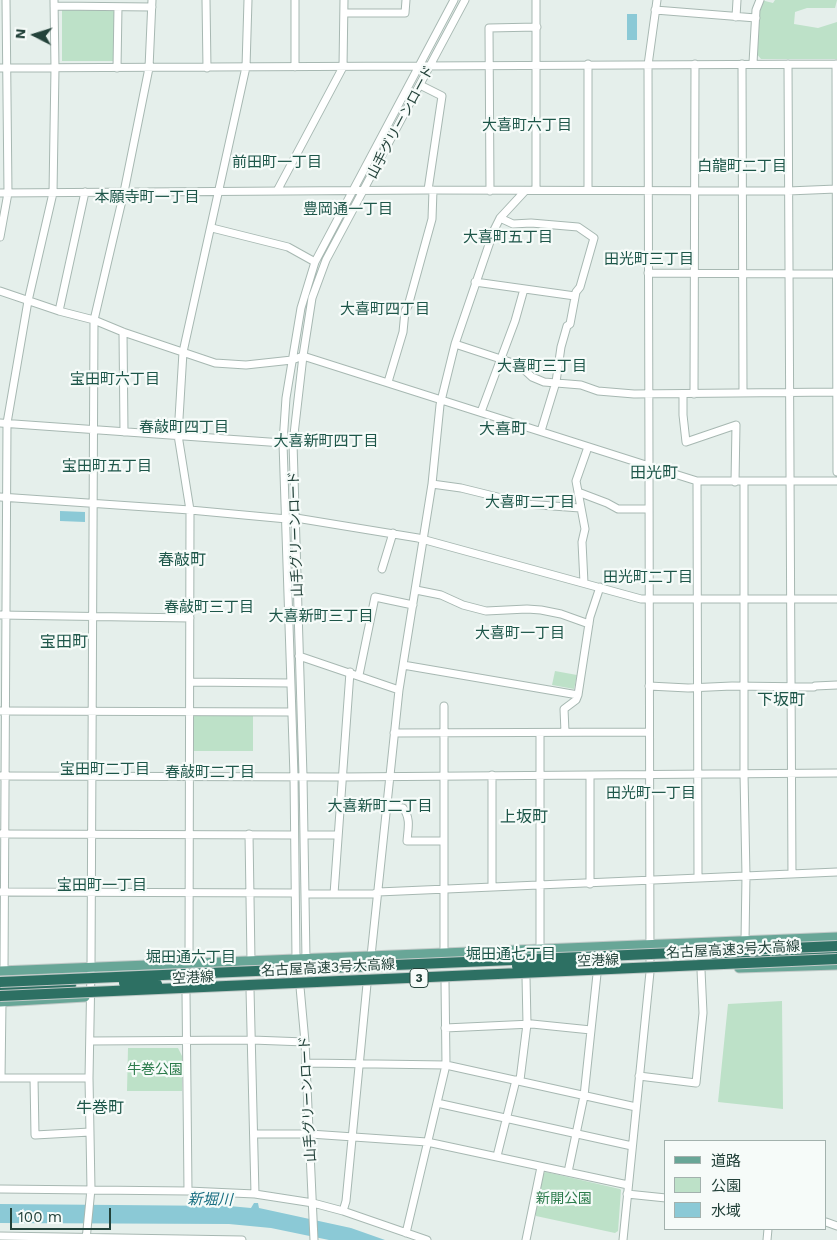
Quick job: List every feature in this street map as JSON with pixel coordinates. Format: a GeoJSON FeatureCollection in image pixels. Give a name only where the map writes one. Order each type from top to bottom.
{"type":"FeatureCollection","features":[{"type":"Feature","properties":{"kind":"highway","name":"名古屋高速3号大高線"},"geometry":{"type":"LineString","coordinates":[[0,982],[837,946]]}},
{"type":"Feature","properties":{"kind":"highway"},"geometry":{"type":"LineString","coordinates":[[427,963],[445,967],[484,967],[837,951]]}},
{"type":"Feature","properties":{"kind":"highway","name":"名古屋高速3号大高線"},"geometry":{"type":"LineString","coordinates":[[1,1000],[837,959]]}},
{"type":"Feature","properties":{"kind":"highway"},"geometry":{"type":"LineString","coordinates":[[0,988],[136,983],[266,988]]}},
{"type":"Feature","properties":{"kind":"main road","name":"空港線"},"geometry":{"type":"LineString","coordinates":[[2,971],[837,937]]}},
{"type":"Feature","properties":{"kind":"main road","name":"空港線"},"geometry":{"type":"LineString","coordinates":[[1,1000],[837,965]]}},
{"type":"Feature","properties":{"kind":"street"},"geometry":{"type":"LineString","coordinates":[[0,237],[8,193],[4,68],[6,0]]}},
{"type":"Feature","properties":{"kind":"street"},"geometry":{"type":"LineString","coordinates":[[206,0],[207,68]]}},
{"type":"Feature","properties":{"kind":"street"},"geometry":{"type":"LineString","coordinates":[[189,963],[191,860],[189,858],[190,510],[178,436],[183,352],[246,68],[248,0]]}},
{"type":"Feature","properties":{"kind":"street"},"geometry":{"type":"LineString","coordinates":[[295,0],[295,67]]}},
{"type":"Feature","properties":{"kind":"street"},"geometry":{"type":"LineString","coordinates":[[277,191],[343,67],[344,0]]}},
{"type":"Feature","properties":{"kind":"street"},"geometry":{"type":"LineString","coordinates":[[344,13],[405,12],[406,0]]}},
{"type":"Feature","properties":{"kind":"street","name":"山手グリーンロード"},"geometry":{"type":"LineString","coordinates":[[314,1240],[305,1042],[296,959],[294,776],[283,443],[286,398],[300,308],[315,262],[454,0]]}},
{"type":"Feature","properties":{"kind":"street","name":"山手グリーンロード"},"geometry":{"type":"LineString","coordinates":[[300,987],[306,959],[294,443],[303,356],[312,298],[326,260],[466,0]]}},
{"type":"Feature","properties":{"kind":"street"},"geometry":{"type":"LineString","coordinates":[[536,0],[536,190]]}},
{"type":"Feature","properties":{"kind":"street"},"geometry":{"type":"LineString","coordinates":[[623,1240],[650,972],[648,64],[657,0]]}},
{"type":"Feature","properties":{"kind":"street"},"geometry":{"type":"LineString","coordinates":[[736,17],[737,0]]}},
{"type":"Feature","properties":{"kind":"street"},"geometry":{"type":"LineString","coordinates":[[753,63],[756,10],[760,0]]}},
{"type":"Feature","properties":{"kind":"street"},"geometry":{"type":"LineString","coordinates":[[2,971],[4,423],[28,301],[53,193],[54,3],[118,7],[152,4],[149,68],[124,192],[94,320],[89,1078],[91,1198],[87,1239]]}},
{"type":"Feature","properties":{"kind":"street"},"geometry":{"type":"LineString","coordinates":[[117,68],[118,7]]}},
{"type":"Feature","properties":{"kind":"street"},"geometry":{"type":"LineString","coordinates":[[655,10],[756,18]]}},
{"type":"Feature","properties":{"kind":"street"},"geometry":{"type":"LineString","coordinates":[[490,191],[489,28],[537,27]]}},
{"type":"Feature","properties":{"kind":"street"},"geometry":{"type":"LineString","coordinates":[[588,64],[588,190]]}},
{"type":"Feature","properties":{"kind":"street"},"geometry":{"type":"LineString","coordinates":[[694,64],[694,394]]}},
{"type":"Feature","properties":{"kind":"street"},"geometry":{"type":"LineString","coordinates":[[742,64],[743,393]]}},
{"type":"Feature","properties":{"kind":"street"},"geometry":{"type":"LineString","coordinates":[[788,64],[792,874]]}},
{"type":"Feature","properties":{"kind":"street"},"geometry":{"type":"LineString","coordinates":[[4,68],[836,64],[837,472]]}},
{"type":"Feature","properties":{"kind":"street"},"geometry":{"type":"LineString","coordinates":[[388,382],[403,332],[405,311],[432,219],[431,190],[442,96],[420,85]]}},
{"type":"Feature","properties":{"kind":"street"},"geometry":{"type":"LineString","coordinates":[[0,193],[365,190],[788,191],[836,189]]}},
{"type":"Feature","properties":{"kind":"street"},"geometry":{"type":"LineString","coordinates":[[371,956],[399,690],[432,484],[441,400],[455,344],[475,282],[500,218],[525,191]]}},
{"type":"Feature","properties":{"kind":"street"},"geometry":{"type":"LineString","coordinates":[[59,311],[85,192]]}},
{"type":"Feature","properties":{"kind":"street"},"geometry":{"type":"LineString","coordinates":[[500,218],[513,224],[532,223],[578,227],[594,238],[580,287],[575,296],[570,324],[567,326],[561,347],[556,382],[541,431]]}},
{"type":"Feature","properties":{"kind":"street"},"geometry":{"type":"LineString","coordinates":[[212,228],[288,247],[315,262]]}},
{"type":"Feature","properties":{"kind":"street"},"geometry":{"type":"LineString","coordinates":[[648,273],[837,274]]}},
{"type":"Feature","properties":{"kind":"street"},"geometry":{"type":"LineString","coordinates":[[475,282],[575,296]]}},
{"type":"Feature","properties":{"kind":"street"},"geometry":{"type":"LineString","coordinates":[[481,412],[524,289]]}},
{"type":"Feature","properties":{"kind":"street"},"geometry":{"type":"LineString","coordinates":[[0,291],[59,311],[94,320],[123,332],[215,363],[246,365],[292,360],[303,356],[697,481],[837,481]]}},
{"type":"Feature","properties":{"kind":"street"},"geometry":{"type":"LineString","coordinates":[[123,332],[124,432]]}},
{"type":"Feature","properties":{"kind":"street"},"geometry":{"type":"LineString","coordinates":[[455,344],[519,365],[532,377],[544,382],[581,385],[598,391],[634,394],[836,392]]}},
{"type":"Feature","properties":{"kind":"street"},"geometry":{"type":"LineString","coordinates":[[684,394],[683,414],[686,442],[736,425],[735,482]]}},
{"type":"Feature","properties":{"kind":"street"},"geometry":{"type":"LineString","coordinates":[[4,423],[283,443]]}},
{"type":"Feature","properties":{"kind":"street"},"geometry":{"type":"LineString","coordinates":[[584,583],[582,542],[584,529],[576,481],[588,447]]}},
{"type":"Feature","properties":{"kind":"street"},"geometry":{"type":"LineString","coordinates":[[697,481],[698,878]]}},
{"type":"Feature","properties":{"kind":"street"},"geometry":{"type":"LineString","coordinates":[[744,482],[745,941]]}},
{"type":"Feature","properties":{"kind":"street"},"geometry":{"type":"LineString","coordinates":[[432,484],[468,490],[526,504],[580,508]]}},
{"type":"Feature","properties":{"kind":"street"},"geometry":{"type":"LineString","coordinates":[[578,492],[618,509],[649,509]]}},
{"type":"Feature","properties":{"kind":"street"},"geometry":{"type":"LineString","coordinates":[[3,497],[190,510],[286,519],[296,518],[393,533],[641,599],[837,599]]}},
{"type":"Feature","properties":{"kind":"street"},"geometry":{"type":"LineString","coordinates":[[382,569],[393,533]]}},
{"type":"Feature","properties":{"kind":"street"},"geometry":{"type":"LineString","coordinates":[[565,732],[564,709],[576,700],[578,695],[589,624],[600,587]]}},
{"type":"Feature","properties":{"kind":"street"},"geometry":{"type":"LineString","coordinates":[[416,590],[441,595],[463,605],[486,611],[541,610],[561,614],[589,624]]}},
{"type":"Feature","properties":{"kind":"street"},"geometry":{"type":"LineString","coordinates":[[359,675],[375,597],[413,605]]}},
{"type":"Feature","properties":{"kind":"street"},"geometry":{"type":"LineString","coordinates":[[3,615],[190,618]]}},
{"type":"Feature","properties":{"kind":"street"},"geometry":{"type":"LineString","coordinates":[[300,656],[399,690]]}},
{"type":"Feature","properties":{"kind":"street"},"geometry":{"type":"LineString","coordinates":[[403,665],[578,695]]}},
{"type":"Feature","properties":{"kind":"street"},"geometry":{"type":"LineString","coordinates":[[334,894],[350,672]]}},
{"type":"Feature","properties":{"kind":"street"},"geometry":{"type":"LineString","coordinates":[[190,682],[290,683]]}},
{"type":"Feature","properties":{"kind":"street"},"geometry":{"type":"LineString","coordinates":[[650,686],[698,688],[837,686]]}},
{"type":"Feature","properties":{"kind":"street"},"geometry":{"type":"LineString","coordinates":[[444,706],[444,953]]}},
{"type":"Feature","properties":{"kind":"street"},"geometry":{"type":"LineString","coordinates":[[3,711],[291,712]]}},
{"type":"Feature","properties":{"kind":"street"},"geometry":{"type":"LineString","coordinates":[[394,733],[650,732]]}},
{"type":"Feature","properties":{"kind":"street"},"geometry":{"type":"LineString","coordinates":[[540,733],[540,948]]}},
{"type":"Feature","properties":{"kind":"street"},"geometry":{"type":"LineString","coordinates":[[3,776],[342,777],[837,773]]}},
{"type":"Feature","properties":{"kind":"street"},"geometry":{"type":"LineString","coordinates":[[590,775],[590,884]]}},
{"type":"Feature","properties":{"kind":"street"},"geometry":{"type":"LineString","coordinates":[[492,776],[492,887]]}},
{"type":"Feature","properties":{"kind":"street"},"geometry":{"type":"LineString","coordinates":[[387,806],[403,808],[406,812],[409,819],[407,841],[444,842]]}},
{"type":"Feature","properties":{"kind":"street"},"geometry":{"type":"LineString","coordinates":[[3,834],[294,835]]}},
{"type":"Feature","properties":{"kind":"street"},"geometry":{"type":"LineString","coordinates":[[250,834],[251,961]]}},
{"type":"Feature","properties":{"kind":"street"},"geometry":{"type":"LineString","coordinates":[[304,836],[338,835]]}},
{"type":"Feature","properties":{"kind":"street"},"geometry":{"type":"LineString","coordinates":[[304,894],[374,894],[378,892],[837,872]]}},
{"type":"Feature","properties":{"kind":"street"},"geometry":{"type":"LineString","coordinates":[[2,892],[295,893]]}},
{"type":"Feature","properties":{"kind":"street"},"geometry":{"type":"LineString","coordinates":[[639,1076],[696,1083],[702,1013],[701,970]]}},
{"type":"Feature","properties":{"kind":"street"},"geometry":{"type":"LineString","coordinates":[[568,1172],[584,1096],[597,974]]}},
{"type":"Feature","properties":{"kind":"street"},"geometry":{"type":"LineString","coordinates":[[497,1156],[518,1080],[527,1024],[526,977]]}},
{"type":"Feature","properties":{"kind":"street"},"geometry":{"type":"LineString","coordinates":[[406,1233],[446,1064],[445,981]]}},
{"type":"Feature","properties":{"kind":"street"},"geometry":{"type":"LineString","coordinates":[[343,1211],[346,1201],[353,1137],[367,984]]}},
{"type":"Feature","properties":{"kind":"street"},"geometry":{"type":"LineString","coordinates":[[250,989],[255,1194]]}},
{"type":"Feature","properties":{"kind":"street"},"geometry":{"type":"LineString","coordinates":[[186,992],[188,1040],[188,1191]]}},
{"type":"Feature","properties":{"kind":"street"},"geometry":{"type":"LineString","coordinates":[[1,1000],[0,1078],[89,1078]]}},
{"type":"Feature","properties":{"kind":"street"},"geometry":{"type":"LineString","coordinates":[[445,1028],[527,1024],[591,1030]]}},
{"type":"Feature","properties":{"kind":"street"},"geometry":{"type":"LineString","coordinates":[[90,1041],[252,1040],[305,1042]]}},
{"type":"Feature","properties":{"kind":"street"},"geometry":{"type":"LineString","coordinates":[[306,1063],[446,1064],[636,1107]]}},
{"type":"Feature","properties":{"kind":"street"},"geometry":{"type":"LineString","coordinates":[[34,1078],[35,1135],[90,1132]]}},
{"type":"Feature","properties":{"kind":"street"},"geometry":{"type":"LineString","coordinates":[[437,1103],[632,1146]]}},
{"type":"Feature","properties":{"kind":"street"},"geometry":{"type":"LineString","coordinates":[[254,1134],[310,1134],[428,1142],[628,1185]]}},
{"type":"Feature","properties":{"kind":"street"},"geometry":{"type":"LineString","coordinates":[[526,1240],[541,1167]]}},
{"type":"Feature","properties":{"kind":"street"},"geometry":{"type":"LineString","coordinates":[[0,1189],[91,1189],[255,1194],[312,1203],[343,1211],[427,1240]]}},
{"type":"Feature","properties":{"kind":"street"},"geometry":{"type":"LineString","coordinates":[[628,1194],[664,1198]]}},
{"type":"Feature","properties":{"kind":"street"},"geometry":{"type":"LineString","coordinates":[[0,1236],[87,1239],[242,1240]]}},
{"type":"Feature","properties":{"kind":"green space"},"geometry":{"type":"Polygon","coordinates":[[[761,0],[773,3],[775,0],[837,0],[835,8],[807,8],[795,12],[794,24],[818,28],[837,22],[837,59],[761,59],[756,53],[758,11],[761,0]]]}},
{"type":"Feature","properties":{"kind":"green space"},"geometry":{"type":"Polygon","coordinates":[[[62,7],[118,9],[118,61],[62,61],[62,7]]]}},
{"type":"Feature","properties":{"kind":"green space"},"geometry":{"type":"Polygon","coordinates":[[[555,671],[577,675],[574,689],[552,685],[555,671]]]}},
{"type":"Feature","properties":{"kind":"green space"},"geometry":{"type":"Polygon","coordinates":[[[194,715],[253,715],[253,751],[194,751],[194,715]]]}},
{"type":"Feature","properties":{"kind":"green space"},"geometry":{"type":"Polygon","coordinates":[[[782,1001],[783,1109],[718,1102],[728,1004],[782,1001]]]}},
{"type":"Feature","properties":{"kind":"green space","name":"牛巻公園"},"geometry":{"type":"Polygon","coordinates":[[[128,1048],[178,1048],[182,1056],[182,1091],[127,1091],[128,1048]]]}},
{"type":"Feature","properties":{"kind":"green space","name":"新開公園"},"geometry":{"type":"Polygon","coordinates":[[[546,1172],[620,1189],[618,1231],[615,1233],[536,1216],[543,1173],[546,1172]]]}},
{"type":"Feature","properties":{"kind":"water"},"geometry":{"type":"Polygon","coordinates":[[[627,14],[637,14],[637,40],[627,40],[627,14]]]}},
{"type":"Feature","properties":{"kind":"water"},"geometry":{"type":"Polygon","coordinates":[[[60,511],[85,512],[85,522],[60,521],[60,511]]]}},
{"type":"Feature","properties":{"kind":"water","name":"新堀川"},"geometry":{"type":"Polygon","coordinates":[[[254,1203],[258,1203],[259,1208],[351,1228],[385,1240],[329,1240],[271,1228],[229,1224],[0,1223],[0,1204],[229,1206],[251,1208],[254,1203]]]}},
{"type":"Feature","properties":{"kind":"district","name":"大喜町六丁目"},"geometry":{"type":"Point","coordinates":[527,126]}},
{"type":"Feature","properties":{"kind":"district","name":"前田町一丁目"},"geometry":{"type":"Point","coordinates":[277,163]}},
{"type":"Feature","properties":{"kind":"district","name":"白龍町二丁目"},"geometry":{"type":"Point","coordinates":[742,167]}},
{"type":"Feature","properties":{"kind":"district","name":"本願寺町一丁目"},"geometry":{"type":"Point","coordinates":[147,198]}},
{"type":"Feature","properties":{"kind":"district","name":"豊岡通一丁目"},"geometry":{"type":"Point","coordinates":[348,210]}},
{"type":"Feature","properties":{"kind":"district","name":"大喜町五丁目"},"geometry":{"type":"Point","coordinates":[508,238]}},
{"type":"Feature","properties":{"kind":"district","name":"田光町三丁目"},"geometry":{"type":"Point","coordinates":[649,260]}},
{"type":"Feature","properties":{"kind":"district","name":"大喜町四丁目"},"geometry":{"type":"Point","coordinates":[385,310]}},
{"type":"Feature","properties":{"kind":"district","name":"大喜町三丁目"},"geometry":{"type":"Point","coordinates":[542,367]}},
{"type":"Feature","properties":{"kind":"district","name":"宝田町六丁目"},"geometry":{"type":"Point","coordinates":[115,380]}},
{"type":"Feature","properties":{"kind":"district","name":"春敲町四丁目"},"geometry":{"type":"Point","coordinates":[184,428]}},
{"type":"Feature","properties":{"kind":"district","name":"大喜町"},"geometry":{"type":"Point","coordinates":[503,429]}},
{"type":"Feature","properties":{"kind":"district","name":"大喜新町四丁目"},"geometry":{"type":"Point","coordinates":[326,442]}},
{"type":"Feature","properties":{"kind":"district","name":"宝田町五丁目"},"geometry":{"type":"Point","coordinates":[107,467]}},
{"type":"Feature","properties":{"kind":"district","name":"田光町"},"geometry":{"type":"Point","coordinates":[654,473]}},
{"type":"Feature","properties":{"kind":"district","name":"大喜町二丁目"},"geometry":{"type":"Point","coordinates":[530,503]}},
{"type":"Feature","properties":{"kind":"district","name":"春敲町"},"geometry":{"type":"Point","coordinates":[182,560]}},
{"type":"Feature","properties":{"kind":"district","name":"田光町二丁目"},"geometry":{"type":"Point","coordinates":[648,578]}},
{"type":"Feature","properties":{"kind":"district","name":"春敲町三丁目"},"geometry":{"type":"Point","coordinates":[209,608]}},
{"type":"Feature","properties":{"kind":"district","name":"大喜新町三丁目"},"geometry":{"type":"Point","coordinates":[321,617]}},
{"type":"Feature","properties":{"kind":"district","name":"大喜町一丁目"},"geometry":{"type":"Point","coordinates":[520,634]}},
{"type":"Feature","properties":{"kind":"district","name":"宝田町"},"geometry":{"type":"Point","coordinates":[64,642]}},
{"type":"Feature","properties":{"kind":"district","name":"下坂町"},"geometry":{"type":"Point","coordinates":[781,700]}},
{"type":"Feature","properties":{"kind":"district","name":"宝田町二丁目"},"geometry":{"type":"Point","coordinates":[105,770]}},
{"type":"Feature","properties":{"kind":"district","name":"春敲町二丁目"},"geometry":{"type":"Point","coordinates":[210,773]}},
{"type":"Feature","properties":{"kind":"district","name":"田光町一丁目"},"geometry":{"type":"Point","coordinates":[651,794]}},
{"type":"Feature","properties":{"kind":"district","name":"大喜新町二丁目"},"geometry":{"type":"Point","coordinates":[380,807]}},
{"type":"Feature","properties":{"kind":"district","name":"上坂町"},"geometry":{"type":"Point","coordinates":[524,817]}},
{"type":"Feature","properties":{"kind":"district","name":"宝田町一丁目"},"geometry":{"type":"Point","coordinates":[102,886]}},
{"type":"Feature","properties":{"kind":"district","name":"堀田通七丁目"},"geometry":{"type":"Point","coordinates":[511,955]}},
{"type":"Feature","properties":{"kind":"district","name":"堀田通六丁目"},"geometry":{"type":"Point","coordinates":[191,958]}},
{"type":"Feature","properties":{"kind":"district","name":"牛巻町"},"geometry":{"type":"Point","coordinates":[100,1108]}}]}
